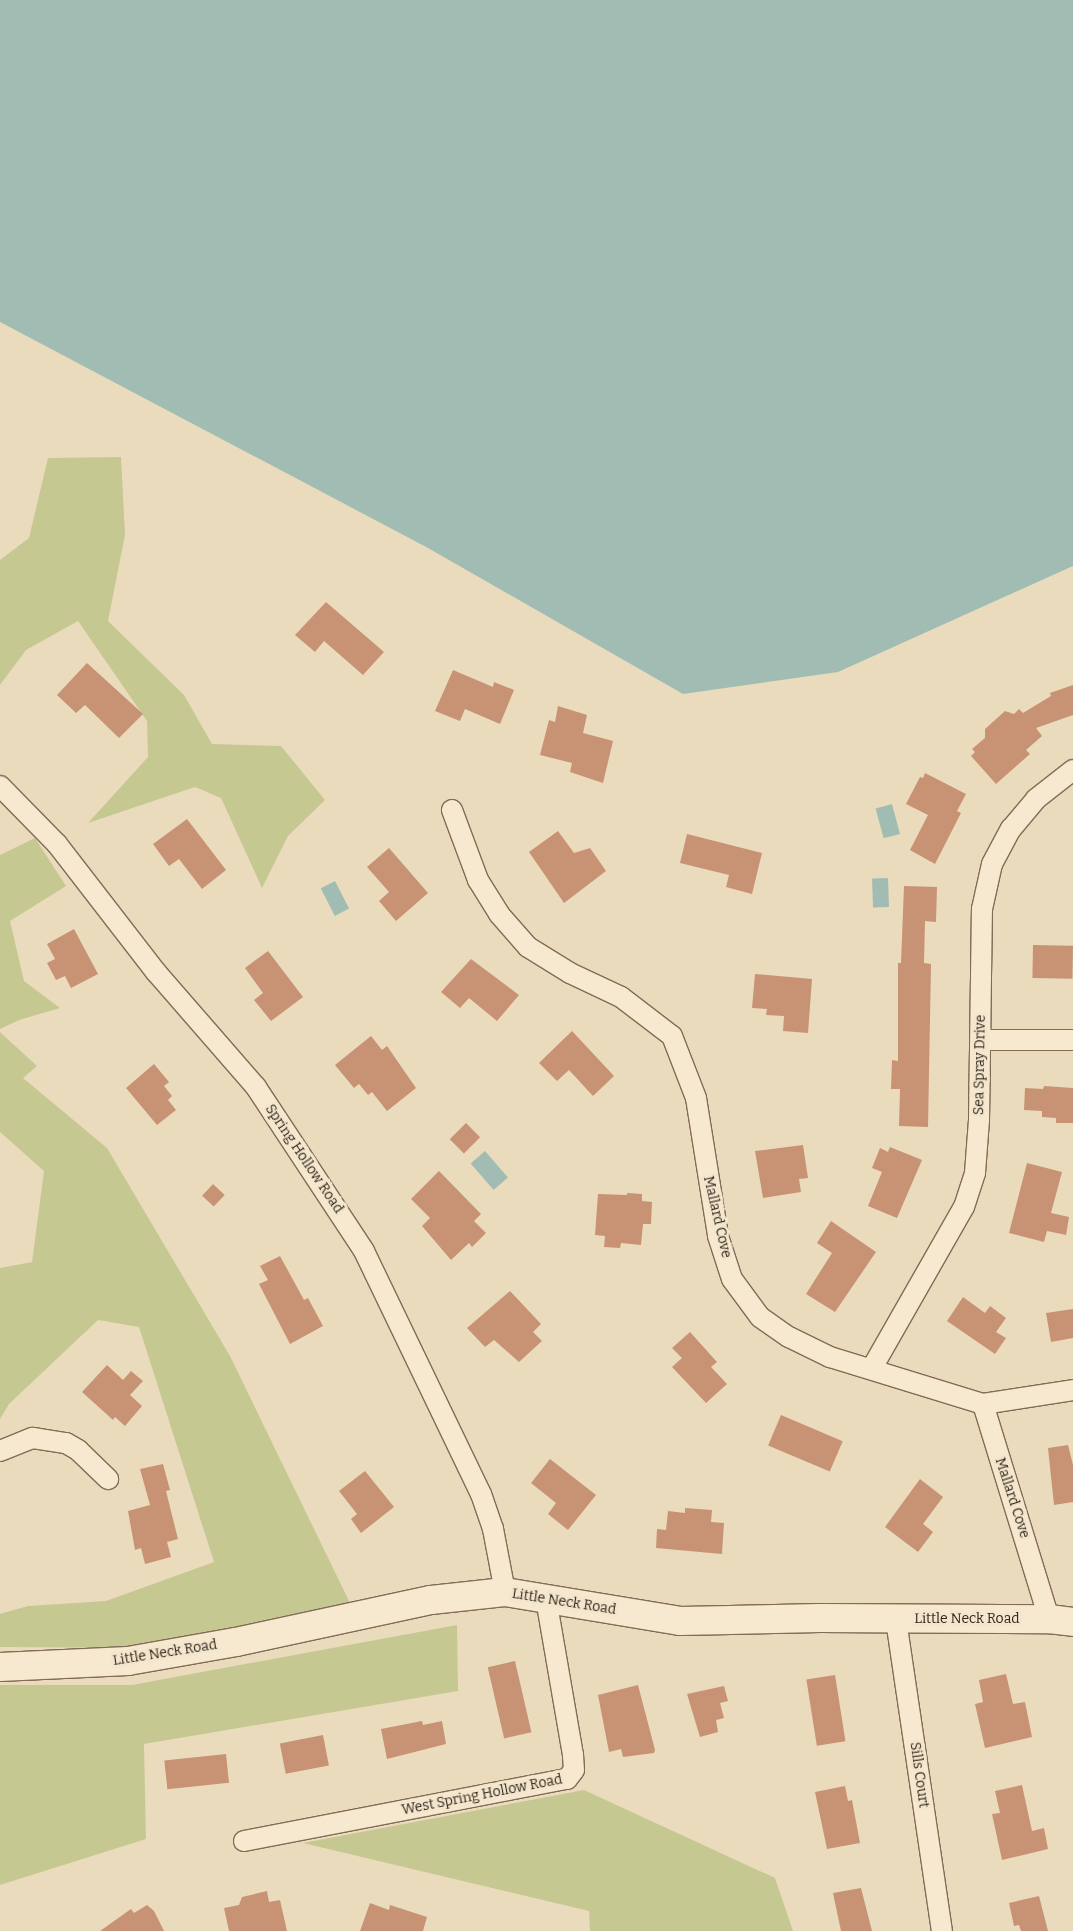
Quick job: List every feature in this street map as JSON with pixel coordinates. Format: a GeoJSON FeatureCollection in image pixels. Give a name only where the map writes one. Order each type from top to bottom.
{"type":"FeatureCollection","features":[{"type":"Feature","properties":{"kind":"street","name":"Sea Spray Drive"},"geometry":{"type":"LineString","coordinates":[[872,1368],[964,1207],[975,1173],[981,1040],[982,909],[992,864],[1011,829],[1036,799],[1073,770]]}},
{"type":"Feature","properties":{"kind":"street","name":"Spring Hollow Road"},"geometry":{"type":"LineString","coordinates":[[0,786],[57,844],[156,972],[256,1087],[364,1251],[481,1494],[493,1529],[505,1592]]}},
{"type":"Feature","properties":{"kind":"street","name":"Mallard Cove"},"geometry":{"type":"LineString","coordinates":[[452,810],[478,880],[498,914],[528,947],[570,973],[621,997],[672,1036],[696,1098],[718,1236],[732,1279],[760,1317],[789,1337],[830,1357],[872,1368],[982,1404],[1061,1620]]}},
{"type":"Feature","properties":{"kind":"street"},"geometry":{"type":"LineString","coordinates":[[981,1040],[1073,1040]]}},
{"type":"Feature","properties":{"kind":"street"},"geometry":{"type":"LineString","coordinates":[[982,1404],[1073,1390]]}},
{"type":"Feature","properties":{"kind":"street"},"geometry":{"type":"LineString","coordinates":[[0,1451],[32,1438],[66,1443],[78,1450],[108,1480]]}},
{"type":"Feature","properties":{"kind":"street","name":"Little Neck Road"},"geometry":{"type":"LineString","coordinates":[[0,1667],[128,1661],[236,1642],[431,1600],[505,1592],[680,1621],[1061,1620]]}},
{"type":"Feature","properties":{"kind":"street","name":"West Spring Hollow Road"},"geometry":{"type":"LineString","coordinates":[[244,1841],[567,1780],[574,1770],[573,1755],[546,1599]]}},
{"type":"Feature","properties":{"kind":"street","name":"Sills Court"},"geometry":{"type":"LineString","coordinates":[[896,1620],[942,1931]]}},
{"type":"Feature","properties":{"kind":"green space"},"geometry":{"type":"Polygon","coordinates":[[[121,457],[125,535],[108,621],[184,695],[212,744],[281,746],[325,800],[288,836],[262,888],[221,798],[195,787],[88,823],[148,757],[147,721],[78,621],[26,650],[0,685],[0,560],[29,538],[48,458],[121,457]]]}},
{"type":"Feature","properties":{"kind":"green space"},"geometry":{"type":"Polygon","coordinates":[[[35,838],[66,886],[10,921],[24,981],[60,1008],[19,1020],[0,1029],[0,855],[35,838]]]}},
{"type":"Feature","properties":{"kind":"green space"},"geometry":{"type":"Polygon","coordinates":[[[0,1032],[37,1066],[23,1078],[107,1148],[230,1356],[350,1603],[144,1648],[0,1647],[0,1614],[28,1606],[106,1601],[214,1562],[139,1327],[98,1320],[9,1404],[0,1419],[0,1268],[32,1262],[44,1171],[0,1132],[0,1032]]]}},
{"type":"Feature","properties":{"kind":"green space"},"geometry":{"type":"Polygon","coordinates":[[[457,1625],[458,1691],[144,1744],[146,1839],[0,1885],[0,1685],[132,1685],[457,1625]]]}},
{"type":"Feature","properties":{"kind":"green space"},"geometry":{"type":"Polygon","coordinates":[[[584,1790],[775,1878],[793,1931],[590,1931],[589,1911],[303,1843],[584,1790]]]}},
{"type":"Feature","properties":{"kind":"water"},"geometry":{"type":"Polygon","coordinates":[[[0,0],[1073,0],[1073,566],[838,672],[683,694],[428,548],[0,322],[0,0]]]}},
{"type":"Feature","properties":{"kind":"water"},"geometry":{"type":"Polygon","coordinates":[[[892,804],[900,834],[884,838],[876,808],[892,804]]]}},
{"type":"Feature","properties":{"kind":"water"},"geometry":{"type":"Polygon","coordinates":[[[888,878],[889,907],[873,908],[872,879],[888,878]]]}},
{"type":"Feature","properties":{"kind":"water"},"geometry":{"type":"Polygon","coordinates":[[[335,881],[349,909],[335,916],[321,888],[335,881]]]}},
{"type":"Feature","properties":{"kind":"water"},"geometry":{"type":"Polygon","coordinates":[[[485,1151],[508,1177],[494,1190],[471,1163],[485,1151]]]}},
{"type":"Feature","properties":{"kind":"building"},"geometry":{"type":"Polygon","coordinates":[[[326,602],[384,652],[363,675],[324,641],[315,652],[295,635],[326,602]]]}},
{"type":"Feature","properties":{"kind":"building"},"geometry":{"type":"Polygon","coordinates":[[[87,663],[143,714],[119,738],[85,705],[76,713],[57,695],[87,663]]]}},
{"type":"Feature","properties":{"kind":"building"},"geometry":{"type":"Polygon","coordinates":[[[453,670],[493,687],[494,682],[514,690],[500,724],[465,709],[460,721],[435,711],[453,670]]]}},
{"type":"Feature","properties":{"kind":"building"},"geometry":{"type":"Polygon","coordinates":[[[1073,685],[1073,715],[1036,728],[1042,736],[1026,750],[1030,754],[996,784],[971,756],[975,752],[972,749],[985,738],[985,729],[1005,711],[1014,714],[1019,709],[1023,713],[1051,696],[1050,693],[1073,685]]]}},
{"type":"Feature","properties":{"kind":"building"},"geometry":{"type":"Polygon","coordinates":[[[558,706],[587,715],[583,733],[613,741],[603,783],[570,772],[572,763],[540,755],[549,720],[555,722],[558,706]]]}},
{"type":"Feature","properties":{"kind":"building"},"geometry":{"type":"Polygon","coordinates":[[[925,773],[966,794],[957,811],[961,813],[935,864],[910,850],[928,815],[906,804],[920,777],[923,778],[925,773]]]}},
{"type":"Feature","properties":{"kind":"building"},"geometry":{"type":"Polygon","coordinates":[[[187,819],[226,870],[202,889],[179,859],[169,866],[153,844],[187,819]]]}},
{"type":"Feature","properties":{"kind":"building"},"geometry":{"type":"Polygon","coordinates":[[[558,831],[574,853],[590,848],[606,871],[564,903],[529,852],[558,831]]]}},
{"type":"Feature","properties":{"kind":"building"},"geometry":{"type":"Polygon","coordinates":[[[687,834],[762,853],[752,894],[726,887],[729,875],[680,863],[687,834]]]}},
{"type":"Feature","properties":{"kind":"building"},"geometry":{"type":"Polygon","coordinates":[[[389,848],[428,893],[396,921],[379,901],[389,892],[367,867],[389,848]]]}},
{"type":"Feature","properties":{"kind":"building"},"geometry":{"type":"Polygon","coordinates":[[[904,886],[937,887],[936,922],[925,921],[924,963],[931,964],[928,1127],[899,1126],[900,1089],[891,1089],[892,1060],[898,1061],[898,963],[901,963],[904,886]]]}},
{"type":"Feature","properties":{"kind":"building"},"geometry":{"type":"Polygon","coordinates":[[[74,929],[98,974],[71,988],[65,976],[56,980],[47,963],[55,959],[47,944],[74,929]]]}},
{"type":"Feature","properties":{"kind":"building"},"geometry":{"type":"Polygon","coordinates":[[[1033,945],[1073,946],[1072,979],[1032,978],[1033,945]]]}},
{"type":"Feature","properties":{"kind":"building"},"geometry":{"type":"Polygon","coordinates":[[[268,951],[303,997],[271,1021],[254,1000],[263,993],[245,968],[268,951]]]}},
{"type":"Feature","properties":{"kind":"building"},"geometry":{"type":"Polygon","coordinates":[[[471,959],[519,995],[497,1021],[469,998],[460,1008],[441,992],[471,959]]]}},
{"type":"Feature","properties":{"kind":"building"},"geometry":{"type":"Polygon","coordinates":[[[755,974],[812,979],[808,1033],[783,1031],[784,1016],[766,1015],[767,1009],[752,1008],[755,974]]]}},
{"type":"Feature","properties":{"kind":"building"},"geometry":{"type":"Polygon","coordinates":[[[572,1031],[614,1076],[593,1096],[569,1070],[557,1081],[539,1063],[572,1031]]]}},
{"type":"Feature","properties":{"kind":"building"},"geometry":{"type":"Polygon","coordinates":[[[371,1036],[382,1050],[387,1046],[416,1088],[387,1111],[372,1092],[368,1095],[359,1084],[354,1088],[335,1065],[371,1036]]]}},
{"type":"Feature","properties":{"kind":"building"},"geometry":{"type":"Polygon","coordinates":[[[154,1064],[169,1082],[164,1086],[172,1096],[168,1100],[176,1110],[157,1125],[126,1088],[154,1064]]]}},
{"type":"Feature","properties":{"kind":"building"},"geometry":{"type":"Polygon","coordinates":[[[1044,1086],[1073,1088],[1073,1123],[1056,1123],[1056,1118],[1042,1117],[1042,1111],[1024,1110],[1025,1088],[1043,1089],[1044,1086]]]}},
{"type":"Feature","properties":{"kind":"building"},"geometry":{"type":"Polygon","coordinates":[[[466,1123],[480,1137],[464,1153],[450,1139],[466,1123]]]}},
{"type":"Feature","properties":{"kind":"building"},"geometry":{"type":"Polygon","coordinates":[[[803,1145],[808,1178],[799,1179],[801,1192],[763,1198],[755,1151],[803,1145]]]}},
{"type":"Feature","properties":{"kind":"building"},"geometry":{"type":"Polygon","coordinates":[[[890,1147],[922,1160],[897,1218],[868,1206],[882,1172],[872,1168],[880,1148],[888,1152],[890,1147]]]}},
{"type":"Feature","properties":{"kind":"building"},"geometry":{"type":"Polygon","coordinates":[[[1027,1163],[1062,1172],[1051,1213],[1069,1217],[1066,1235],[1047,1231],[1044,1242],[1009,1233],[1027,1163]]]}},
{"type":"Feature","properties":{"kind":"building"},"geometry":{"type":"Polygon","coordinates":[[[439,1171],[481,1214],[474,1221],[486,1233],[472,1247],[469,1243],[451,1260],[422,1226],[430,1218],[411,1199],[439,1171]]]}},
{"type":"Feature","properties":{"kind":"building"},"geometry":{"type":"Polygon","coordinates":[[[213,1184],[225,1195],[214,1207],[202,1196],[213,1184]]]}},
{"type":"Feature","properties":{"kind":"building"},"geometry":{"type":"Polygon","coordinates":[[[627,1193],[642,1194],[642,1201],[652,1202],[651,1224],[643,1224],[641,1245],[621,1243],[620,1248],[604,1247],[605,1236],[595,1235],[598,1194],[627,1195],[627,1193]]]}},
{"type":"Feature","properties":{"kind":"building"},"geometry":{"type":"Polygon","coordinates":[[[831,1221],[876,1252],[835,1312],[806,1294],[832,1253],[817,1243],[831,1221]]]}},
{"type":"Feature","properties":{"kind":"building"},"geometry":{"type":"Polygon","coordinates":[[[280,1256],[304,1300],[308,1298],[323,1326],[290,1344],[259,1284],[268,1280],[260,1266],[280,1256]]]}},
{"type":"Feature","properties":{"kind":"building"},"geometry":{"type":"Polygon","coordinates":[[[510,1291],[541,1324],[533,1332],[542,1341],[519,1362],[494,1340],[485,1347],[467,1328],[510,1291]]]}},
{"type":"Feature","properties":{"kind":"building"},"geometry":{"type":"Polygon","coordinates":[[[963,1297],[985,1313],[990,1306],[1006,1318],[996,1332],[1006,1338],[995,1354],[947,1321],[963,1297]]]}},
{"type":"Feature","properties":{"kind":"building"},"geometry":{"type":"Polygon","coordinates":[[[1073,1309],[1073,1338],[1051,1342],[1046,1313],[1073,1309]]]}},
{"type":"Feature","properties":{"kind":"building"},"geometry":{"type":"Polygon","coordinates":[[[690,1332],[717,1362],[711,1367],[727,1384],[706,1403],[672,1367],[682,1358],[672,1348],[690,1332]]]}},
{"type":"Feature","properties":{"kind":"building"},"geometry":{"type":"Polygon","coordinates":[[[107,1365],[123,1380],[131,1371],[143,1381],[130,1395],[142,1406],[125,1426],[115,1417],[113,1420],[82,1392],[107,1365]]]}},
{"type":"Feature","properties":{"kind":"building"},"geometry":{"type":"Polygon","coordinates":[[[781,1415],[843,1441],[830,1472],[768,1445],[781,1415]]]}},
{"type":"Feature","properties":{"kind":"building"},"geometry":{"type":"Polygon","coordinates":[[[1068,1445],[1073,1465],[1073,1502],[1054,1505],[1048,1448],[1068,1445]]]}},
{"type":"Feature","properties":{"kind":"building"},"geometry":{"type":"Polygon","coordinates":[[[550,1459],[596,1495],[568,1530],[548,1514],[556,1503],[531,1483],[550,1459]]]}},
{"type":"Feature","properties":{"kind":"building"},"geometry":{"type":"Polygon","coordinates":[[[163,1464],[170,1490],[166,1491],[178,1539],[167,1542],[171,1557],[145,1564],[141,1548],[135,1550],[128,1511],[150,1505],[140,1469],[163,1464]]]}},
{"type":"Feature","properties":{"kind":"building"},"geometry":{"type":"Polygon","coordinates":[[[365,1471],[394,1507],[361,1533],[351,1519],[357,1514],[339,1491],[365,1471]]]}},
{"type":"Feature","properties":{"kind":"building"},"geometry":{"type":"Polygon","coordinates":[[[920,1479],[943,1497],[923,1524],[933,1532],[918,1552],[885,1527],[920,1479]]]}},
{"type":"Feature","properties":{"kind":"building"},"geometry":{"type":"Polygon","coordinates":[[[685,1508],[712,1510],[711,1522],[724,1523],[722,1554],[656,1548],[657,1529],[666,1530],[668,1511],[685,1513],[685,1508]]]}},
{"type":"Feature","properties":{"kind":"building"},"geometry":{"type":"Polygon","coordinates":[[[515,1661],[531,1732],[504,1738],[488,1667],[515,1661]]]}},
{"type":"Feature","properties":{"kind":"building"},"geometry":{"type":"Polygon","coordinates":[[[1006,1674],[1013,1704],[1025,1702],[1032,1737],[985,1748],[975,1704],[983,1702],[979,1680],[1006,1674]]]}},
{"type":"Feature","properties":{"kind":"building"},"geometry":{"type":"Polygon","coordinates":[[[835,1675],[845,1741],[817,1746],[806,1680],[835,1675]]]}},
{"type":"Feature","properties":{"kind":"building"},"geometry":{"type":"Polygon","coordinates":[[[638,1685],[655,1750],[654,1753],[623,1757],[621,1749],[609,1752],[598,1695],[638,1685]]]}},
{"type":"Feature","properties":{"kind":"building"},"geometry":{"type":"Polygon","coordinates":[[[724,1686],[728,1701],[720,1703],[724,1718],[716,1720],[718,1732],[700,1737],[687,1694],[724,1686]]]}},
{"type":"Feature","properties":{"kind":"building"},"geometry":{"type":"Polygon","coordinates":[[[422,1721],[423,1725],[442,1721],[446,1744],[387,1759],[381,1729],[422,1721]]]}},
{"type":"Feature","properties":{"kind":"building"},"geometry":{"type":"Polygon","coordinates":[[[323,1735],[329,1765],[286,1774],[280,1743],[323,1735]]]}},
{"type":"Feature","properties":{"kind":"building"},"geometry":{"type":"Polygon","coordinates":[[[226,1754],[229,1783],[167,1789],[164,1760],[226,1754]]]}},
{"type":"Feature","properties":{"kind":"building"},"geometry":{"type":"Polygon","coordinates":[[[1022,1785],[1032,1831],[1044,1828],[1048,1849],[1002,1860],[992,1814],[1000,1813],[995,1791],[1022,1785]]]}},
{"type":"Feature","properties":{"kind":"building"},"geometry":{"type":"Polygon","coordinates":[[[845,1786],[848,1801],[852,1800],[860,1843],[827,1849],[815,1792],[845,1786]]]}},
{"type":"Feature","properties":{"kind":"building"},"geometry":{"type":"Polygon","coordinates":[[[861,1888],[872,1931],[841,1931],[833,1893],[861,1888]]]}},
{"type":"Feature","properties":{"kind":"building"},"geometry":{"type":"Polygon","coordinates":[[[267,1891],[269,1902],[280,1900],[287,1931],[229,1931],[224,1908],[239,1905],[242,1897],[267,1891]]]}},
{"type":"Feature","properties":{"kind":"building"},"geometry":{"type":"Polygon","coordinates":[[[1039,1896],[1048,1931],[1021,1931],[1019,1925],[1014,1926],[1009,1903],[1039,1896]]]}},
{"type":"Feature","properties":{"kind":"building"},"geometry":{"type":"Polygon","coordinates":[[[370,1903],[389,1910],[390,1905],[427,1917],[423,1931],[360,1931],[370,1903]]]}},
{"type":"Feature","properties":{"kind":"building"},"geometry":{"type":"Polygon","coordinates":[[[147,1905],[154,1911],[164,1931],[100,1931],[131,1909],[134,1913],[147,1905]]]}}]}
